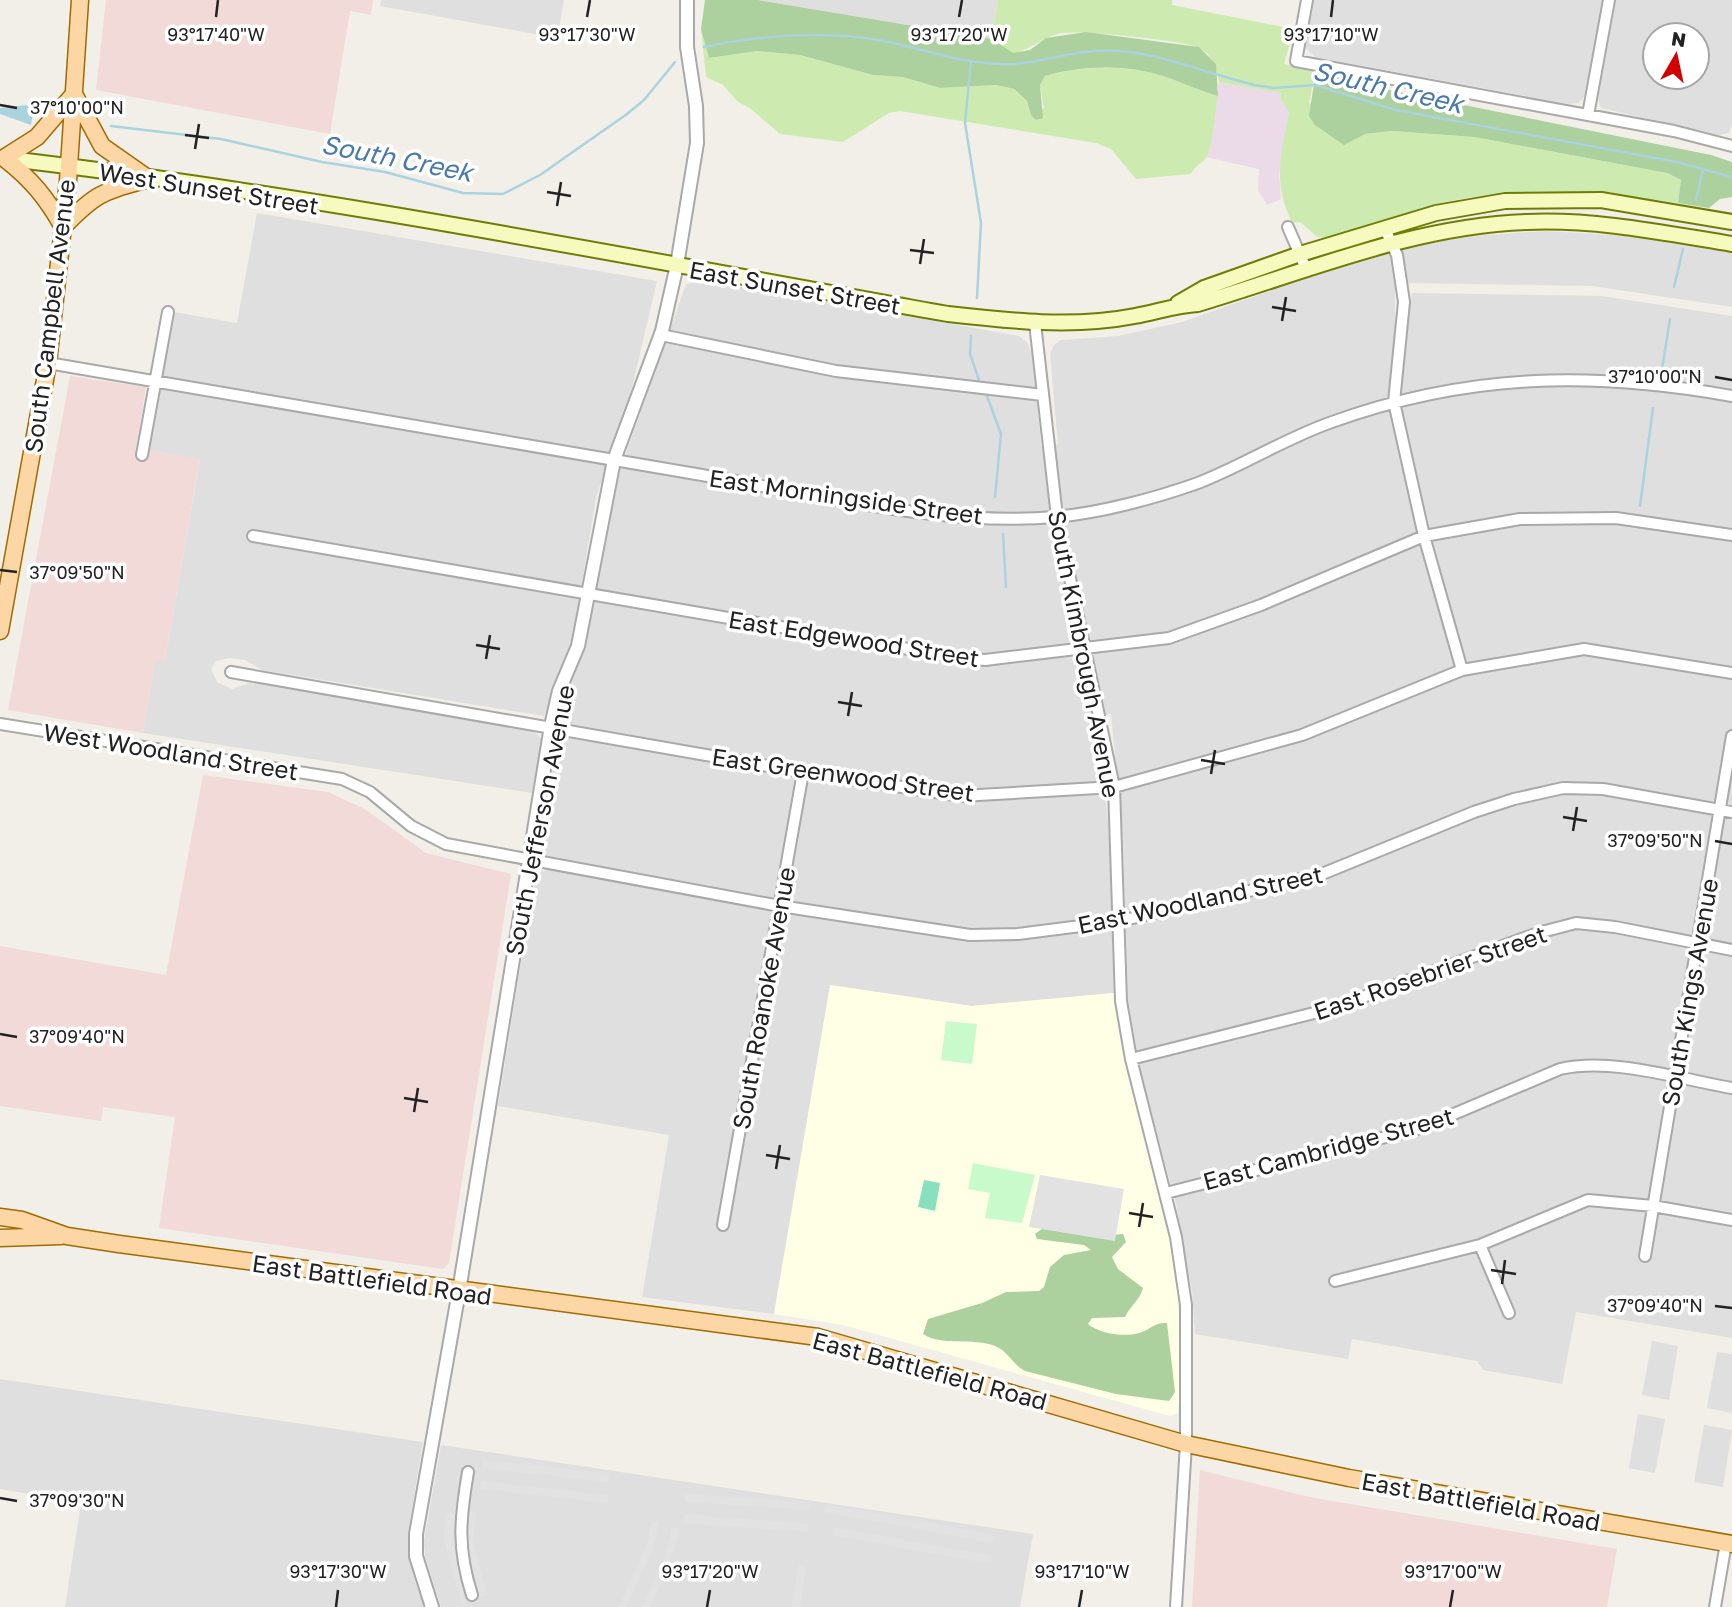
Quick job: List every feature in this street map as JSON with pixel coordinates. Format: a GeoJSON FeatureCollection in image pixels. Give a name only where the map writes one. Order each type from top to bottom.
{"type":"FeatureCollection","features":[{"type":"Feature","properties":{"kind":"main road","name":"South Campbell Avenue"},"geometry":{"type":"LineString","coordinates":[[0,631],[48,362],[63,227],[80,0]]}},
{"type":"Feature","properties":{"kind":"main road"},"geometry":{"type":"LineString","coordinates":[[74,94],[102,146],[149,179],[103,191],[91,198],[63,227],[45,195],[32,180],[2,158],[37,137],[74,94]]}},
{"type":"Feature","properties":{"kind":"main road","name":"West Sunset Street"},"geometry":{"type":"LineString","coordinates":[[2,158],[68,165],[418,219]]}},
{"type":"Feature","properties":{"kind":"main road","name":"East Sunset Street"},"geometry":{"type":"LineString","coordinates":[[1174,306],[1204,288],[1300,254],[1436,213],[1505,201],[1601,200],[1732,222]]}},
{"type":"Feature","properties":{"kind":"main road","name":"East Sunset Street"},"geometry":{"type":"LineString","coordinates":[[418,219],[948,314],[1035,323],[1134,316],[1174,306],[1198,304],[1392,243],[1525,222],[1606,224],[1732,244]]}},
{"type":"Feature","properties":{"kind":"main road"},"geometry":{"type":"LineString","coordinates":[[0,1217],[22,1220],[67,1236]]}},
{"type":"Feature","properties":{"kind":"main road"},"geometry":{"type":"LineString","coordinates":[[0,1238],[67,1236]]}},
{"type":"Feature","properties":{"kind":"main road","name":"East Battlefield Road"},"geometry":{"type":"LineString","coordinates":[[67,1236],[460,1292],[817,1337],[950,1373],[1186,1444],[1349,1478],[1729,1544]]}},
{"type":"Feature","properties":{"kind":"street","name":"South Jefferson Avenue"},"geometry":{"type":"LineString","coordinates":[[432,1607],[416,1556],[416,1534],[460,1292],[551,726],[559,691],[578,646],[614,460],[661,335],[677,265],[697,143],[696,106],[687,47],[687,0]]}},
{"type":"Feature","properties":{"kind":"street"},"geometry":{"type":"LineString","coordinates":[[1307,0],[1296,61],[1699,136],[1732,146]]}},
{"type":"Feature","properties":{"kind":"street"},"geometry":{"type":"LineString","coordinates":[[1588,115],[1609,0]]}},
{"type":"Feature","properties":{"kind":"street"},"geometry":{"type":"LineString","coordinates":[[1288,227],[1307,271]]}},
{"type":"Feature","properties":{"kind":"street"},"geometry":{"type":"LineString","coordinates":[[1385,229],[1401,273],[1404,302],[1394,402],[1423,536],[1462,670]]}},
{"type":"Feature","properties":{"kind":"street"},"geometry":{"type":"LineString","coordinates":[[142,454],[169,312]]}},
{"type":"Feature","properties":{"kind":"street","name":"South Kimbrough Avenue"},"geometry":{"type":"LineString","coordinates":[[1035,323],[1057,517],[1114,787],[1121,1001],[1131,1059],[1166,1193],[1186,1305],[1186,1444],[1176,1607]]}},
{"type":"Feature","properties":{"kind":"street"},"geometry":{"type":"LineString","coordinates":[[661,335],[836,371],[1043,395]]}},
{"type":"Feature","properties":{"kind":"street","name":"East Morningside Street"},"geometry":{"type":"LineString","coordinates":[[48,362],[614,460],[973,518],[1057,517],[1153,497],[1199,482],[1329,423],[1394,402],[1508,381],[1600,378],[1672,385],[1732,396]]}},
{"type":"Feature","properties":{"kind":"street","name":"East Edgewood Street"},"geometry":{"type":"LineString","coordinates":[[253,536],[588,595],[985,660],[1169,638],[1261,605],[1423,536],[1549,517],[1616,519],[1732,535]]}},
{"type":"Feature","properties":{"kind":"street","name":"East Greenwood Street"},"geometry":{"type":"LineString","coordinates":[[231,672],[803,772],[961,796],[1114,787],[1301,735],[1462,670],[1584,649],[1732,673]]}},
{"type":"Feature","properties":{"kind":"street","name":"West Woodland Street"},"geometry":{"type":"LineString","coordinates":[[0,724],[342,779]]}},
{"type":"Feature","properties":{"kind":"street","name":"South Kings Avenue"},"geometry":{"type":"LineString","coordinates":[[1645,1256],[1674,1079],[1726,811],[1732,736]]}},
{"type":"Feature","properties":{"kind":"street","name":"South Roanoke Avenue"},"geometry":{"type":"LineString","coordinates":[[723,1225],[803,772]]}},
{"type":"Feature","properties":{"kind":"street","name":"East Woodland Street"},"geometry":{"type":"LineString","coordinates":[[342,779],[370,792],[411,826],[446,844],[528,862],[780,906],[970,935],[1018,934],[1120,921],[1322,874],[1474,812],[1514,799],[1563,788],[1603,789],[1726,811]]}},
{"type":"Feature","properties":{"kind":"street","name":"East Rosebrier Street"},"geometry":{"type":"LineString","coordinates":[[1131,1059],[1330,1009],[1538,933],[1576,923],[1615,927],[1732,950]]}},
{"type":"Feature","properties":{"kind":"street","name":"East Cambridge Street"},"geometry":{"type":"LineString","coordinates":[[1166,1193],[1421,1128],[1560,1069],[1579,1065],[1604,1065],[1732,1088]]}},
{"type":"Feature","properties":{"kind":"street"},"geometry":{"type":"LineString","coordinates":[[1335,1281],[1480,1245],[1588,1200],[1653,1206],[1732,1220]]}},
{"type":"Feature","properties":{"kind":"street"},"geometry":{"type":"LineString","coordinates":[[1480,1245],[1509,1313]]}},
{"type":"Feature","properties":{"kind":"street"},"geometry":{"type":"LineString","coordinates":[[468,1472],[460,1541],[462,1564],[472,1595]]}},
{"type":"Feature","properties":{"kind":"street"},"geometry":{"type":"LineString","coordinates":[[1714,1607],[1729,1544]]}},
{"type":"Feature","properties":{"kind":"shaded area"},"geometry":{"type":"Polygon","coordinates":[[[106,0],[373,0],[371,15],[350,11],[330,134],[96,90],[106,0]]]}},
{"type":"Feature","properties":{"kind":"shaded area"},"geometry":{"type":"Polygon","coordinates":[[[381,0],[564,0],[557,38],[380,6],[381,0]]]}},
{"type":"Feature","properties":{"kind":"shaded area"},"geometry":{"type":"Polygon","coordinates":[[[758,0],[998,0],[992,39],[758,0]]]}},
{"type":"Feature","properties":{"kind":"shaded area"},"geometry":{"type":"Polygon","coordinates":[[[1312,0],[1603,0],[1584,97],[1578,103],[1570,104],[1315,57],[1304,46],[1312,0]]]}},
{"type":"Feature","properties":{"kind":"shaded area"},"geometry":{"type":"Polygon","coordinates":[[[1616,0],[1732,0],[1732,124],[1729,133],[1719,135],[1601,108],[1598,99],[1616,0]]]}},
{"type":"Feature","properties":{"kind":"shaded area"},"geometry":{"type":"Polygon","coordinates":[[[1219,82],[1281,93],[1281,100],[1289,112],[1279,174],[1281,199],[1267,205],[1258,190],[1259,169],[1206,157],[1219,82]]]}},
{"type":"Feature","properties":{"kind":"shaded area"},"geometry":{"type":"Polygon","coordinates":[[[257,213],[657,281],[631,392],[596,498],[573,637],[544,716],[262,670],[245,660],[230,658],[216,661],[211,669],[217,682],[232,689],[249,683],[532,730],[542,739],[532,793],[143,733],[156,659],[165,660],[200,460],[149,450],[174,312],[237,323],[257,213]]]}},
{"type":"Feature","properties":{"kind":"shaded area"},"geometry":{"type":"Polygon","coordinates":[[[1546,231],[1643,237],[1732,252],[1732,307],[1592,286],[1412,283],[1395,285],[1395,338],[1406,338],[1412,293],[1602,296],[1732,316],[1732,1338],[1576,1312],[1562,1384],[1483,1370],[1477,1361],[1352,1339],[1348,1359],[1195,1334],[1192,1290],[1176,1204],[1140,1070],[1128,1000],[1123,836],[1111,714],[1096,717],[1108,823],[1114,993],[971,1006],[831,985],[774,1314],[642,1297],[669,1135],[498,1106],[534,880],[538,873],[547,870],[710,899],[712,886],[547,858],[541,856],[537,847],[562,707],[586,642],[619,473],[686,284],[709,281],[1019,336],[1027,342],[1033,358],[1041,446],[1058,444],[1050,354],[1054,345],[1061,340],[1118,336],[1182,322],[1377,253],[1471,236],[1546,231]]]}},
{"type":"Feature","properties":{"kind":"shaded area"},"geometry":{"type":"Polygon","coordinates":[[[70,376],[146,387],[136,448],[200,459],[165,660],[156,660],[143,733],[8,710],[70,376]]]}},
{"type":"Feature","properties":{"kind":"shaded area"},"geometry":{"type":"Polygon","coordinates":[[[203,775],[328,792],[365,809],[426,853],[511,874],[449,1263],[443,1269],[159,1228],[175,1117],[103,1107],[101,1121],[0,1106],[0,946],[166,975],[203,775]]]}},
{"type":"Feature","properties":{"kind":"shaded area"},"geometry":{"type":"Polygon","coordinates":[[[830,985],[971,1006],[1114,993],[1117,1019],[1171,1247],[1178,1294],[1181,1372],[1178,1413],[1170,1416],[843,1325],[774,1314],[830,985]]]}},
{"type":"Feature","properties":{"kind":"shaded area"},"geometry":{"type":"Polygon","coordinates":[[[1040,1175],[1124,1189],[1115,1241],[1029,1227],[1040,1175]]]}},
{"type":"Feature","properties":{"kind":"shaded area"},"geometry":{"type":"Polygon","coordinates":[[[1652,1341],[1678,1346],[1669,1400],[1642,1395],[1652,1341]]]}},
{"type":"Feature","properties":{"kind":"shaded area"},"geometry":{"type":"Polygon","coordinates":[[[1717,1352],[1732,1354],[1732,1413],[1707,1408],[1717,1352]]]}},
{"type":"Feature","properties":{"kind":"shaded area"},"geometry":{"type":"Polygon","coordinates":[[[0,1379],[423,1442],[408,1533],[413,1575],[424,1607],[65,1607],[81,1503],[0,1489],[0,1379]]]}},
{"type":"Feature","properties":{"kind":"shaded area"},"geometry":{"type":"Polygon","coordinates":[[[1638,1414],[1665,1419],[1655,1473],[1629,1468],[1638,1414]]]}},
{"type":"Feature","properties":{"kind":"shaded area"},"geometry":{"type":"Polygon","coordinates":[[[1704,1425],[1732,1430],[1723,1487],[1694,1482],[1704,1425]]]}},
{"type":"Feature","properties":{"kind":"shaded area"},"geometry":{"type":"Polygon","coordinates":[[[441,1445],[1033,1534],[1020,1607],[441,1607],[425,1556],[424,1541],[441,1445]]]}},
{"type":"Feature","properties":{"kind":"shaded area"},"geometry":{"type":"Polygon","coordinates":[[[483,1460],[609,1473],[608,1482],[482,1468],[483,1460]]]}},
{"type":"Feature","properties":{"kind":"shaded area"},"geometry":{"type":"Polygon","coordinates":[[[1200,1470],[1309,1497],[1617,1549],[1607,1607],[1192,1607],[1200,1470]]]}},
{"type":"Feature","properties":{"kind":"shaded area"},"geometry":{"type":"Polygon","coordinates":[[[481,1481],[609,1495],[608,1503],[480,1489],[481,1481]]]}},
{"type":"Feature","properties":{"kind":"shaded area"},"geometry":{"type":"Polygon","coordinates":[[[686,1494],[811,1502],[810,1510],[685,1502],[686,1494]]]}},
{"type":"Feature","properties":{"kind":"shaded area"},"geometry":{"type":"Polygon","coordinates":[[[826,1504],[995,1535],[993,1543],[824,1512],[826,1504]]]}},
{"type":"Feature","properties":{"kind":"shaded area"},"geometry":{"type":"Polygon","coordinates":[[[468,1510],[476,1512],[473,1543],[488,1595],[479,1598],[465,1538],[468,1510]]]}},
{"type":"Feature","properties":{"kind":"shaded area"},"geometry":{"type":"Polygon","coordinates":[[[446,1513],[455,1514],[452,1541],[468,1602],[462,1605],[444,1539],[446,1513]]]}},
{"type":"Feature","properties":{"kind":"shaded area"},"geometry":{"type":"Polygon","coordinates":[[[684,1514],[809,1524],[808,1532],[683,1523],[684,1514]]]}},
{"type":"Feature","properties":{"kind":"shaded area"},"geometry":{"type":"Polygon","coordinates":[[[652,1521],[659,1522],[651,1554],[626,1607],[619,1607],[647,1543],[652,1521]]]}},
{"type":"Feature","properties":{"kind":"shaded area"},"geometry":{"type":"Polygon","coordinates":[[[672,1527],[680,1529],[669,1567],[650,1607],[642,1607],[662,1564],[672,1527]]]}},
{"type":"Feature","properties":{"kind":"shaded area"},"geometry":{"type":"Polygon","coordinates":[[[833,1527],[992,1556],[991,1564],[832,1535],[833,1527]]]}},
{"type":"Feature","properties":{"kind":"shaded area"},"geometry":{"type":"Polygon","coordinates":[[[799,1565],[807,1566],[800,1607],[791,1607],[799,1565]]]}},
{"type":"Feature","properties":{"kind":"green space"},"geometry":{"type":"Polygon","coordinates":[[[705,0],[758,0],[992,39],[1013,53],[1030,50],[1046,38],[1086,32],[1199,47],[1216,64],[1218,96],[1151,73],[1121,68],[1090,68],[1045,76],[1040,85],[1043,118],[1036,120],[1031,115],[1027,101],[1014,89],[996,85],[940,88],[903,77],[873,75],[800,55],[757,51],[709,58],[701,29],[705,0]]]}},
{"type":"Feature","properties":{"kind":"green space"},"geometry":{"type":"Polygon","coordinates":[[[998,0],[1172,0],[1172,5],[1294,29],[1284,64],[1316,70],[1309,103],[1365,134],[1392,131],[1474,137],[1667,173],[1681,180],[1678,203],[1587,193],[1496,194],[1436,204],[1344,235],[1317,237],[1300,222],[1292,223],[1282,194],[1281,156],[1289,112],[1281,100],[1281,93],[1219,82],[1215,66],[1206,53],[1197,47],[1171,41],[1073,32],[1049,37],[1013,54],[992,39],[998,0]]]}},
{"type":"Feature","properties":{"kind":"green space"},"geometry":{"type":"Polygon","coordinates":[[[701,29],[709,58],[757,51],[800,55],[873,75],[903,77],[940,88],[996,85],[1014,89],[1027,101],[1031,115],[1044,108],[1040,85],[1045,76],[1074,70],[1105,68],[1151,73],[1218,96],[1210,146],[1206,158],[1191,174],[1136,179],[1111,149],[1096,143],[900,111],[889,113],[843,142],[780,134],[751,109],[737,101],[723,85],[706,77],[701,29]]]}},
{"type":"Feature","properties":{"kind":"green space"},"geometry":{"type":"Polygon","coordinates":[[[1316,70],[1345,76],[1355,83],[1711,155],[1732,162],[1732,197],[1720,199],[1709,208],[1678,203],[1681,180],[1667,173],[1474,137],[1392,131],[1365,134],[1344,145],[1315,125],[1309,116],[1316,70]]]}},
{"type":"Feature","properties":{"kind":"green space"},"geometry":{"type":"Polygon","coordinates":[[[946,1021],[977,1024],[972,1064],[941,1060],[946,1021]]]}},
{"type":"Feature","properties":{"kind":"green space"},"geometry":{"type":"Polygon","coordinates":[[[973,1163],[1035,1175],[1022,1223],[985,1218],[990,1193],[968,1189],[973,1163]]]}},
{"type":"Feature","properties":{"kind":"green space"},"geometry":{"type":"Polygon","coordinates":[[[924,1180],[940,1183],[935,1211],[918,1207],[924,1180]]]}},
{"type":"Feature","properties":{"kind":"green space"},"geometry":{"type":"Polygon","coordinates":[[[1047,1225],[1110,1235],[1123,1234],[1126,1242],[1112,1257],[1118,1269],[1143,1288],[1142,1292],[1125,1317],[1092,1318],[1088,1324],[1106,1333],[1128,1335],[1142,1332],[1159,1323],[1167,1323],[1175,1392],[1169,1401],[1116,1394],[1025,1371],[995,1346],[940,1340],[923,1334],[928,1319],[982,1303],[1006,1292],[1039,1291],[1044,1287],[1050,1267],[1064,1255],[1091,1250],[1084,1245],[1037,1239],[1035,1234],[1047,1225]]]}},
{"type":"Feature","properties":{"kind":"water"},"geometry":{"type":"Polygon","coordinates":[[[27,105],[34,107],[31,125],[0,114],[0,108],[27,105]]]}},
{"type":"Feature","properties":{"kind":"waterway","name":"South Creek"},"geometry":{"type":"LineString","coordinates":[[704,47],[748,39],[817,35],[884,41],[956,58],[999,64],[1023,63],[1094,51],[1136,53],[1255,85],[1273,88],[1315,85],[1396,110],[1677,162],[1732,177]]}},
{"type":"Feature","properties":{"kind":"waterway"},"geometry":{"type":"LineString","coordinates":[[971,61],[965,123],[981,223],[977,298]]}},
{"type":"Feature","properties":{"kind":"waterway","name":"South Creek"},"geometry":{"type":"LineString","coordinates":[[111,126],[221,139],[322,162],[385,172],[463,193],[503,194],[540,175],[627,114],[644,100],[675,62]]}},
{"type":"Feature","properties":{"kind":"waterway"},"geometry":{"type":"LineString","coordinates":[[1696,200],[1703,169]]}},
{"type":"Feature","properties":{"kind":"waterway"},"geometry":{"type":"LineString","coordinates":[[1674,287],[1683,249]]}},
{"type":"Feature","properties":{"kind":"waterway"},"geometry":{"type":"LineString","coordinates":[[1662,369],[1670,319]]}},
{"type":"Feature","properties":{"kind":"waterway"},"geometry":{"type":"LineString","coordinates":[[971,336],[970,354],[979,380]]}},
{"type":"Feature","properties":{"kind":"waterway"},"geometry":{"type":"LineString","coordinates":[[987,396],[1001,434],[995,497]]}},
{"type":"Feature","properties":{"kind":"waterway"},"geometry":{"type":"LineString","coordinates":[[1640,506],[1653,408]]}},
{"type":"Feature","properties":{"kind":"waterway"},"geometry":{"type":"LineString","coordinates":[[1003,534],[1006,587]]}}]}
